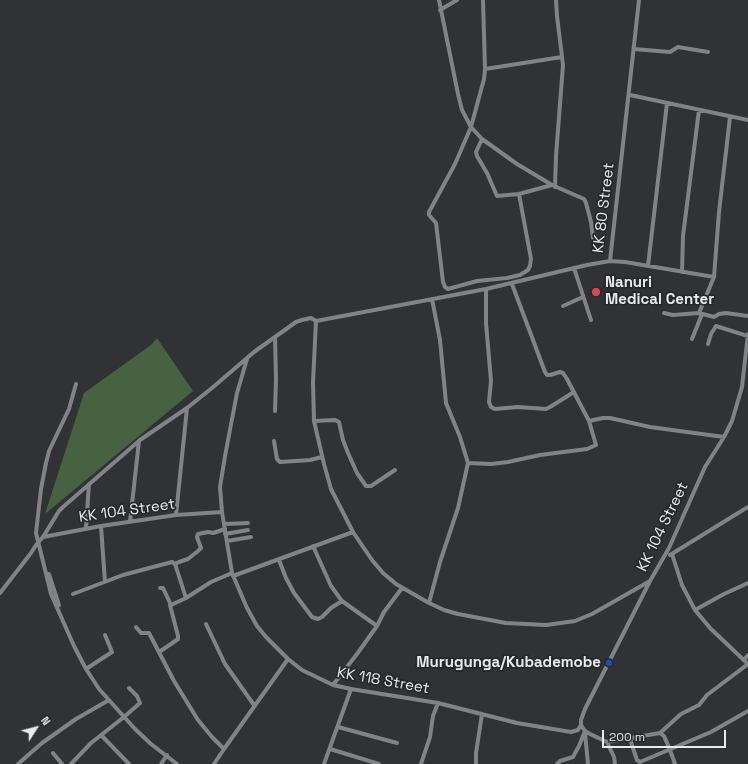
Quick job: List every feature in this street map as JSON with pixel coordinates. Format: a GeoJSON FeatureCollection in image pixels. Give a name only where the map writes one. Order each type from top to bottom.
{"type":"FeatureCollection","features":[{"type":"Feature","properties":{"kind":"street"},"geometry":{"type":"LineString","coordinates":[[439,0],[462,110],[472,127],[482,139],[554,186],[584,199],[591,222],[593,238]]}},
{"type":"Feature","properties":{"kind":"street"},"geometry":{"type":"LineString","coordinates":[[440,10],[457,0]]}},
{"type":"Feature","properties":{"kind":"street"},"geometry":{"type":"LineString","coordinates":[[483,0],[485,69],[484,79],[472,127],[455,164],[429,212],[429,215],[436,223],[443,282],[448,289],[478,281],[520,275],[528,270],[531,260],[519,194]]}},
{"type":"Feature","properties":{"kind":"street"},"geometry":{"type":"LineString","coordinates":[[554,186],[563,77],[556,0]]}},
{"type":"Feature","properties":{"kind":"street","name":"KK 80 Street"},"geometry":{"type":"LineString","coordinates":[[43,537],[59,511],[140,440],[187,408],[247,358],[296,322],[311,318],[316,321],[512,284],[574,268],[610,261],[630,95],[639,0]]}},
{"type":"Feature","properties":{"kind":"street"},"geometry":{"type":"LineString","coordinates":[[634,49],[670,52],[678,47],[708,52]]}},
{"type":"Feature","properties":{"kind":"street"},"geometry":{"type":"LineString","coordinates":[[485,69],[562,57]]}},
{"type":"Feature","properties":{"kind":"street"},"geometry":{"type":"LineString","coordinates":[[630,95],[748,120]]}},
{"type":"Feature","properties":{"kind":"street"},"geometry":{"type":"LineString","coordinates":[[648,266],[667,103]]}},
{"type":"Feature","properties":{"kind":"street"},"geometry":{"type":"LineString","coordinates":[[682,272],[683,236],[699,110]]}},
{"type":"Feature","properties":{"kind":"street"},"geometry":{"type":"LineString","coordinates":[[692,339],[714,277],[719,212],[730,117]]}},
{"type":"Feature","properties":{"kind":"street"},"geometry":{"type":"LineString","coordinates":[[482,139],[476,152],[477,156],[487,173],[497,196],[500,197],[519,194],[554,186]]}},
{"type":"Feature","properties":{"kind":"street"},"geometry":{"type":"LineString","coordinates":[[610,261],[625,262],[714,277]]}},
{"type":"Feature","properties":{"kind":"street"},"geometry":{"type":"LineString","coordinates":[[574,268],[591,320]]}},
{"type":"Feature","properties":{"kind":"street"},"geometry":{"type":"LineString","coordinates":[[468,463],[502,463],[540,455],[592,448],[596,445],[589,421],[563,373],[560,372],[547,375],[545,372],[512,284]]}},
{"type":"Feature","properties":{"kind":"street"},"geometry":{"type":"LineString","coordinates":[[486,289],[486,323],[491,381],[489,402],[491,407],[495,409],[518,407],[546,409],[550,408],[574,392]]}},
{"type":"Feature","properties":{"kind":"street"},"geometry":{"type":"LineString","coordinates":[[563,306],[583,297]]}},
{"type":"Feature","properties":{"kind":"street"},"geometry":{"type":"LineString","coordinates":[[428,603],[458,508],[468,463],[460,436],[446,404],[440,340],[432,299]]}},
{"type":"Feature","properties":{"kind":"street"},"geometry":{"type":"LineString","coordinates":[[664,313],[673,315],[700,314],[714,317],[726,313],[748,316]]}},
{"type":"Feature","properties":{"kind":"street"},"geometry":{"type":"LineString","coordinates":[[316,321],[313,382],[314,421],[331,489],[352,532],[372,560],[383,573],[402,588],[428,603],[458,614],[506,624],[546,625],[575,621],[592,614],[650,581]]}},
{"type":"Feature","properties":{"kind":"street"},"geometry":{"type":"LineString","coordinates":[[708,344],[711,334],[716,326],[748,335]]}},
{"type":"Feature","properties":{"kind":"street","name":"KK 104 Street"},"geometry":{"type":"LineString","coordinates":[[581,725],[581,720],[585,709],[650,581],[664,558],[705,466],[724,437],[732,421],[743,379],[748,335]]}},
{"type":"Feature","properties":{"kind":"street"},"geometry":{"type":"LineString","coordinates":[[275,337],[275,411]]}},
{"type":"Feature","properties":{"kind":"street","name":"KK 118 Street"},"geometry":{"type":"LineString","coordinates":[[247,358],[237,393],[225,456],[220,487],[222,512],[232,575],[257,626],[274,646],[302,670],[333,685],[438,703],[517,722],[571,732],[578,730],[581,725]]}},
{"type":"Feature","properties":{"kind":"street"},"geometry":{"type":"LineString","coordinates":[[743,379],[748,382]]}},
{"type":"Feature","properties":{"kind":"street"},"geometry":{"type":"LineString","coordinates":[[76,384],[69,408],[46,463],[41,489],[36,534],[37,543],[51,594],[86,669],[108,700],[124,717],[150,744],[167,755],[177,764]]}},
{"type":"Feature","properties":{"kind":"street"},"geometry":{"type":"LineString","coordinates":[[176,515],[187,408]]}},
{"type":"Feature","properties":{"kind":"street"},"geometry":{"type":"LineString","coordinates":[[589,421],[610,418],[650,426],[724,437]]}},
{"type":"Feature","properties":{"kind":"street"},"geometry":{"type":"LineString","coordinates":[[314,421],[335,420],[339,422],[348,453],[357,473],[366,486],[371,486],[395,470]]}},
{"type":"Feature","properties":{"kind":"street"},"geometry":{"type":"LineString","coordinates":[[130,522],[140,440]]}},
{"type":"Feature","properties":{"kind":"street"},"geometry":{"type":"LineString","coordinates":[[274,441],[277,459],[280,462],[310,460],[322,457]]}},
{"type":"Feature","properties":{"kind":"street"},"geometry":{"type":"LineString","coordinates":[[86,528],[89,484]]}},
{"type":"Feature","properties":{"kind":"street"},"geometry":{"type":"LineString","coordinates":[[664,558],[748,507]]}},
{"type":"Feature","properties":{"kind":"street","name":"KK 104 Street"},"geometry":{"type":"LineString","coordinates":[[43,537],[86,528],[176,515],[222,512]]}},
{"type":"Feature","properties":{"kind":"street"},"geometry":{"type":"LineString","coordinates":[[73,594],[125,574],[168,562],[175,564],[188,559],[200,548],[197,537],[198,534],[208,532],[212,533],[248,523]]}},
{"type":"Feature","properties":{"kind":"street"},"geometry":{"type":"LineString","coordinates":[[101,526],[105,582]]}},
{"type":"Feature","properties":{"kind":"street"},"geometry":{"type":"LineString","coordinates":[[225,529],[248,530]]}},
{"type":"Feature","properties":{"kind":"street"},"geometry":{"type":"LineString","coordinates":[[170,605],[186,598],[206,585],[279,560],[352,532]]}},
{"type":"Feature","properties":{"kind":"street"},"geometry":{"type":"LineString","coordinates":[[0,593],[43,537]]}},
{"type":"Feature","properties":{"kind":"street"},"geometry":{"type":"LineString","coordinates":[[227,542],[251,537]]}},
{"type":"Feature","properties":{"kind":"street"},"geometry":{"type":"LineString","coordinates":[[313,546],[331,586],[342,600],[377,626]]}},
{"type":"Feature","properties":{"kind":"street"},"geometry":{"type":"LineString","coordinates":[[585,731],[607,742],[660,733],[681,714],[699,705],[707,695],[748,664],[702,620],[695,610],[682,585],[672,554]]}},
{"type":"Feature","properties":{"kind":"street"},"geometry":{"type":"LineString","coordinates":[[279,560],[294,593],[312,617],[318,619],[322,617],[342,600]]}},
{"type":"Feature","properties":{"kind":"street"},"geometry":{"type":"LineString","coordinates":[[175,564],[186,598]]}},
{"type":"Feature","properties":{"kind":"street"},"geometry":{"type":"LineString","coordinates":[[695,610],[748,583]]}},
{"type":"Feature","properties":{"kind":"street"},"geometry":{"type":"LineString","coordinates":[[158,652],[178,639],[170,605],[163,588],[160,588]]}},
{"type":"Feature","properties":{"kind":"street"},"geometry":{"type":"LineString","coordinates":[[333,685],[377,626],[384,612],[402,588]]}},
{"type":"Feature","properties":{"kind":"street"},"geometry":{"type":"LineString","coordinates":[[206,624],[225,664],[254,705]]}},
{"type":"Feature","properties":{"kind":"street"},"geometry":{"type":"LineString","coordinates":[[136,628],[141,633],[149,633],[174,681],[198,720],[224,749]]}},
{"type":"Feature","properties":{"kind":"street"},"geometry":{"type":"LineString","coordinates":[[86,669],[112,652],[105,635]]}},
{"type":"Feature","properties":{"kind":"street"},"geometry":{"type":"LineString","coordinates":[[744,660],[748,655]]}},
{"type":"Feature","properties":{"kind":"street"},"geometry":{"type":"LineString","coordinates":[[214,764],[254,705],[288,659]]}},
{"type":"Feature","properties":{"kind":"street"},"geometry":{"type":"LineString","coordinates":[[71,764],[91,743],[124,717],[140,702],[137,696],[129,688]]}},
{"type":"Feature","properties":{"kind":"street"},"geometry":{"type":"LineString","coordinates":[[324,764],[351,689]]}},
{"type":"Feature","properties":{"kind":"street"},"geometry":{"type":"LineString","coordinates":[[18,764],[42,743],[76,719],[108,700]]}},
{"type":"Feature","properties":{"kind":"street"},"geometry":{"type":"LineString","coordinates":[[421,764],[430,737],[433,716],[438,703]]}},
{"type":"Feature","properties":{"kind":"street"},"geometry":{"type":"LineString","coordinates":[[630,739],[639,762],[721,727],[748,711]]}},
{"type":"Feature","properties":{"kind":"street"},"geometry":{"type":"LineString","coordinates":[[476,764],[476,753],[482,714]]}},
{"type":"Feature","properties":{"kind":"street"},"geometry":{"type":"LineString","coordinates":[[581,725],[585,731],[588,764]]}},
{"type":"Feature","properties":{"kind":"street"},"geometry":{"type":"LineString","coordinates":[[338,727],[397,743]]}},
{"type":"Feature","properties":{"kind":"street"},"geometry":{"type":"LineString","coordinates":[[557,764],[560,761],[573,757],[585,731]]}},
{"type":"Feature","properties":{"kind":"street"},"geometry":{"type":"LineString","coordinates":[[660,733],[664,736],[675,764]]}},
{"type":"Feature","properties":{"kind":"street"},"geometry":{"type":"LineString","coordinates":[[101,735],[129,764]]}},
{"type":"Feature","properties":{"kind":"street"},"geometry":{"type":"LineString","coordinates":[[607,742],[614,757],[615,764]]}},
{"type":"Feature","properties":{"kind":"street"},"geometry":{"type":"LineString","coordinates":[[330,749],[379,764]]}},
{"type":"Feature","properties":{"kind":"street"},"geometry":{"type":"LineString","coordinates":[[53,753],[62,764]]}},
{"type":"Feature","properties":{"kind":"street"},"geometry":{"type":"LineString","coordinates":[[161,764],[167,755]]}},
{"type":"Feature","properties":{"kind":"green space"},"geometry":{"type":"Polygon","coordinates":[[[157,338],[193,391],[45,514],[84,393],[151,345],[157,338]]]}},
{"type":"Feature","properties":{"kind":"place","name":"Nanuri Medical Center"},"geometry":{"type":"Point","coordinates":[596,292]}},
{"type":"Feature","properties":{"kind":"place","name":"Murugunga/Kubademobe"},"geometry":{"type":"Point","coordinates":[609,663]}}]}
